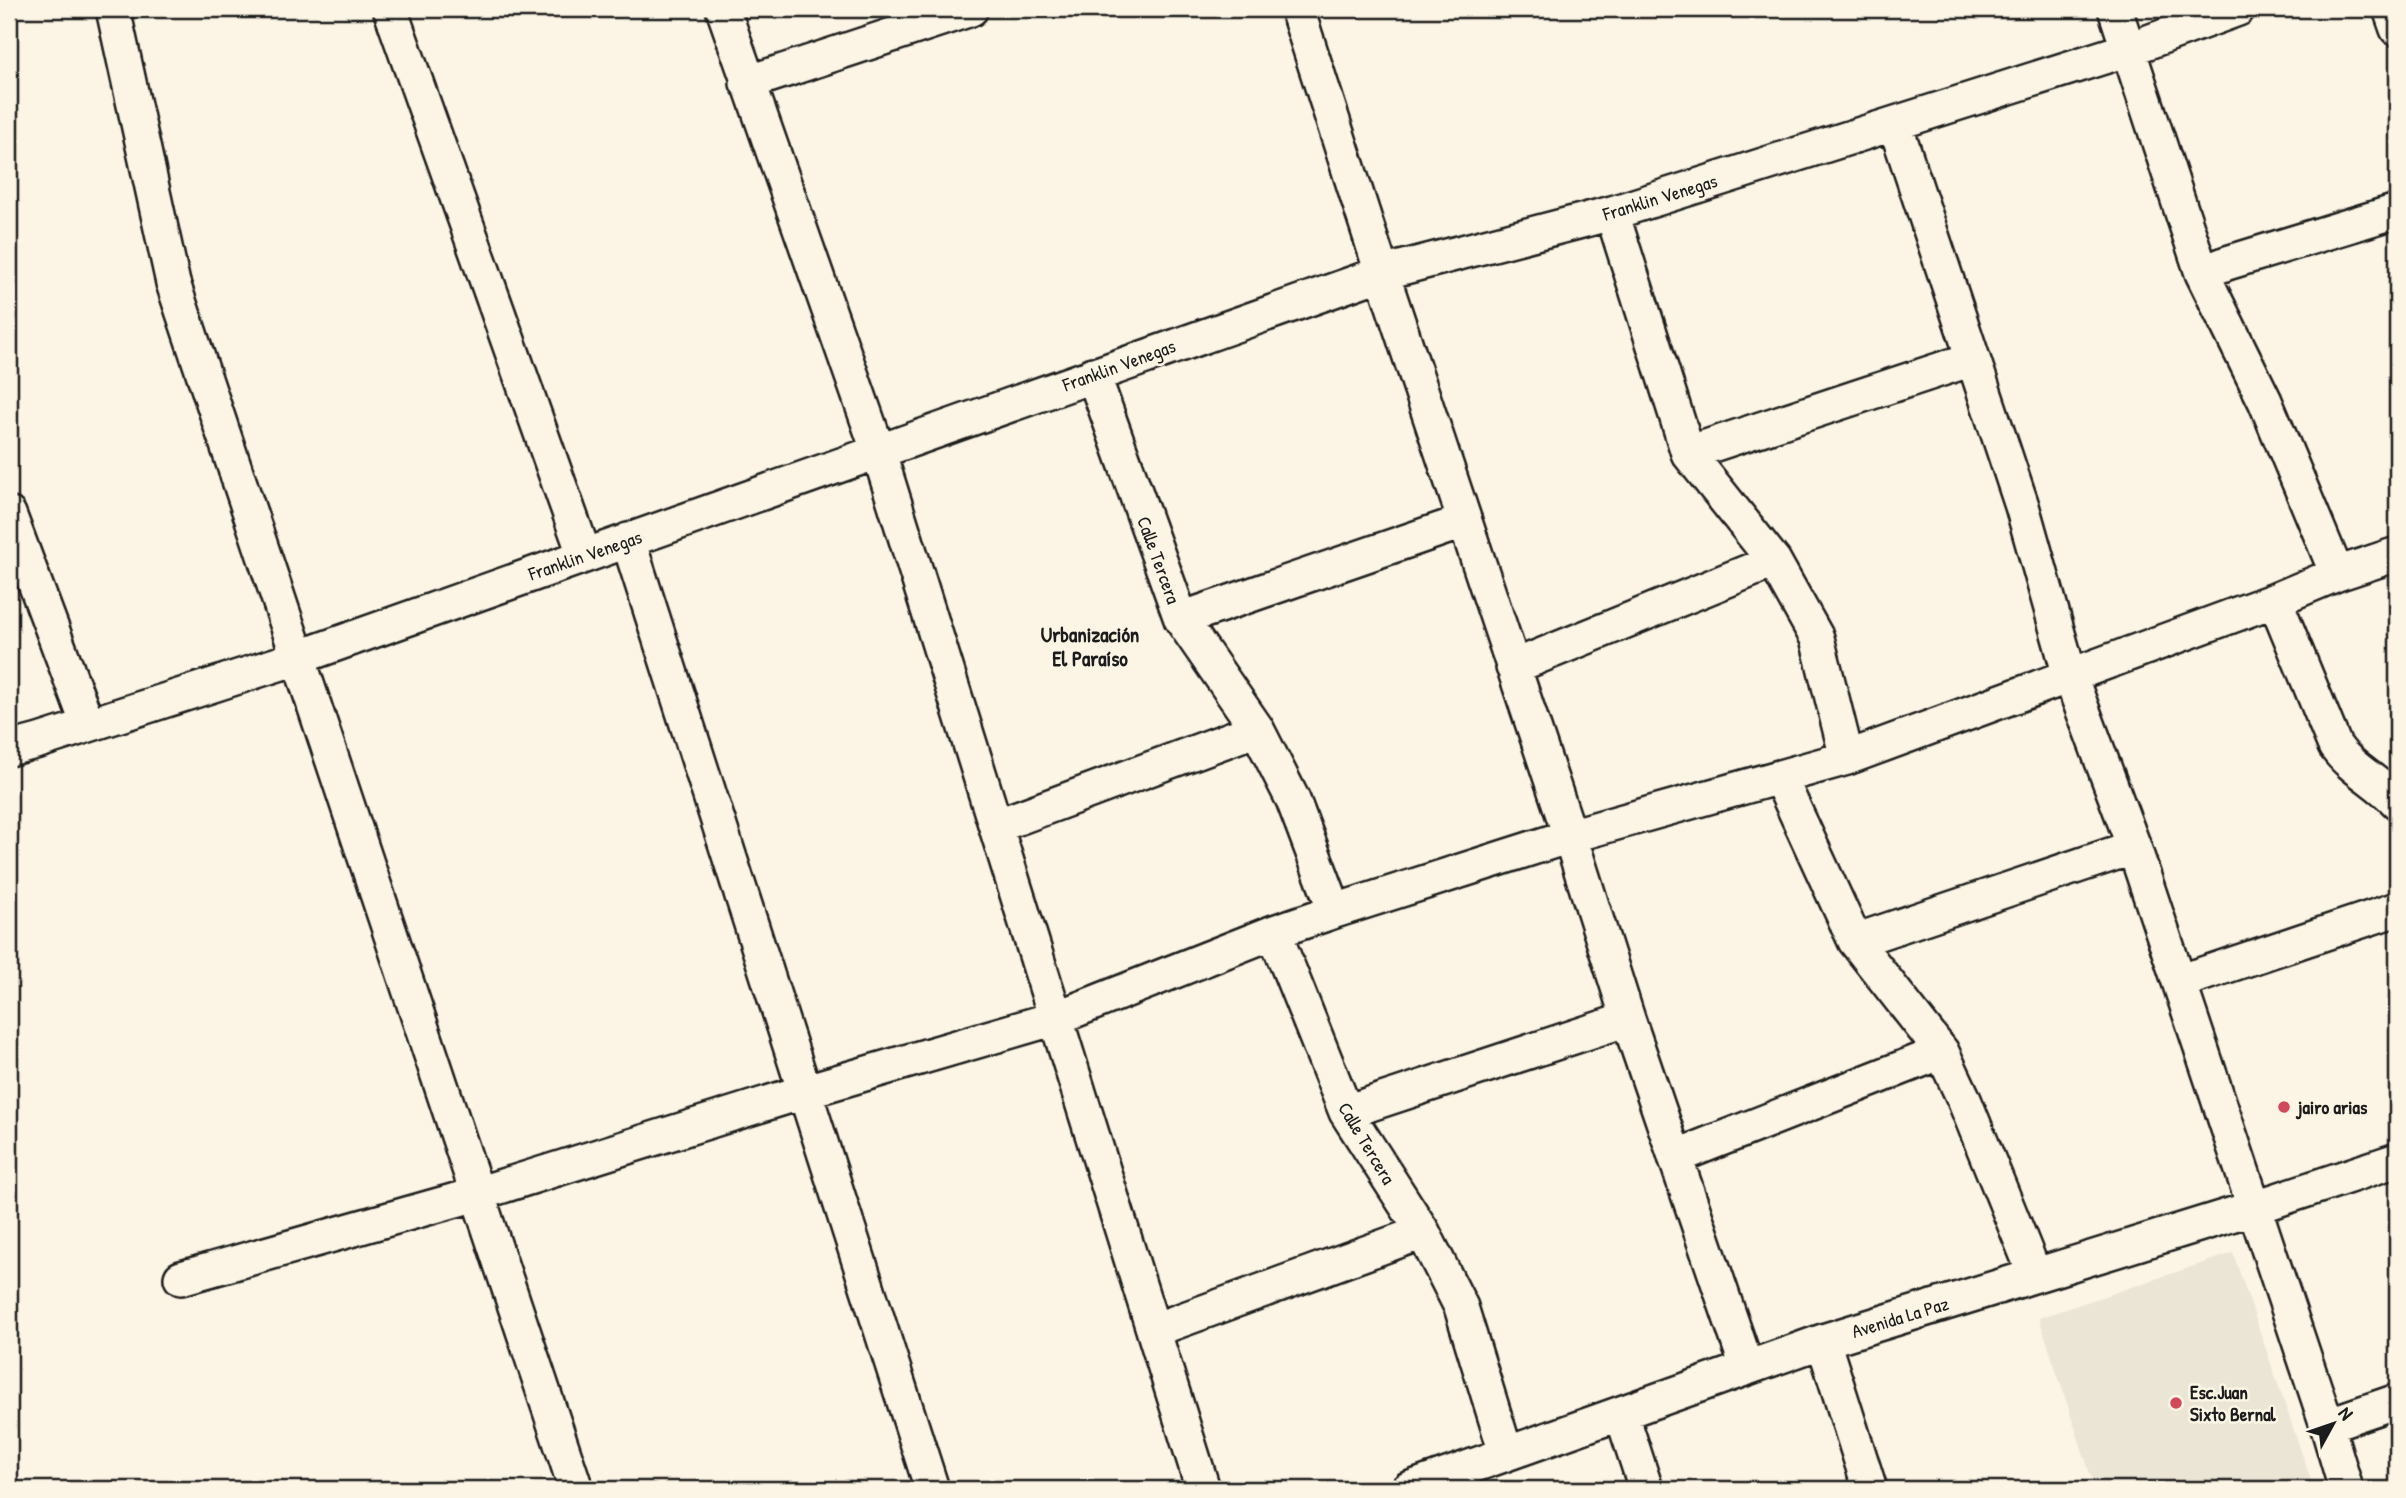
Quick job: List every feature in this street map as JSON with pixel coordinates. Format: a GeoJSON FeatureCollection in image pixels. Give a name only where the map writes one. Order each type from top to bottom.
{"type":"FeatureCollection","features":[{"type":"Feature","properties":{"kind":"street"},"geometry":{"type":"LineString","coordinates":[[113,9],[173,283],[576,1489]]}},
{"type":"Feature","properties":{"kind":"street"},"geometry":{"type":"LineString","coordinates":[[390,9],[584,554]]}},
{"type":"Feature","properties":{"kind":"street"},"geometry":{"type":"LineString","coordinates":[[723,9],[879,453],[1203,1489]]}},
{"type":"Feature","properties":{"kind":"street"},"geometry":{"type":"LineString","coordinates":[[747,83],[971,9]]}},
{"type":"Feature","properties":{"kind":"street"},"geometry":{"type":"LineString","coordinates":[[1297,9],[1628,1018],[1747,1367]]}},
{"type":"Feature","properties":{"kind":"street"},"geometry":{"type":"LineString","coordinates":[[2115,9],[2203,273],[2265,401],[2337,574]]}},
{"type":"Feature","properties":{"kind":"street","name":"Franklin Venegas"},"geometry":{"type":"LineString","coordinates":[[9,749],[297,658],[1382,273],[1612,213],[2129,49],[2238,9]]}},
{"type":"Feature","properties":{"kind":"street"},"geometry":{"type":"LineString","coordinates":[[2390,9],[2397,29]]}},
{"type":"Feature","properties":{"kind":"street"},"geometry":{"type":"LineString","coordinates":[[1895,124],[2022,506],[2070,676],[2134,847],[2346,1489]]}},
{"type":"Feature","properties":{"kind":"street"},"geometry":{"type":"LineString","coordinates":[[2203,273],[2227,263],[2397,211]]}},
{"type":"Feature","properties":{"kind":"street"},"geometry":{"type":"LineString","coordinates":[[1612,213],[1688,453],[1774,561],[1817,638],[1847,758]]}},
{"type":"Feature","properties":{"kind":"street"},"geometry":{"type":"LineString","coordinates":[[1688,453],[1972,359]]}},
{"type":"Feature","properties":{"kind":"street","name":"Calle Tercera"},"geometry":{"type":"LineString","coordinates":[[1093,374],[1181,619],[1257,729],[1293,800],[1335,911]]}},
{"type":"Feature","properties":{"kind":"street"},"geometry":{"type":"LineString","coordinates":[[9,514],[88,725]]}},
{"type":"Feature","properties":{"kind":"street"},"geometry":{"type":"LineString","coordinates":[[1181,619],[1465,521]]}},
{"type":"Feature","properties":{"kind":"street"},"geometry":{"type":"LineString","coordinates":[[628,541],[932,1489]]}},
{"type":"Feature","properties":{"kind":"street"},"geometry":{"type":"LineString","coordinates":[[181,1278],[477,1195],[806,1091],[1056,1018],[1335,911],[1570,836],[1847,758],[2275,600],[2337,574],[2397,554]]}},
{"type":"Feature","properties":{"kind":"street"},"geometry":{"type":"LineString","coordinates":[[1513,667],[1774,561]]}},
{"type":"Feature","properties":{"kind":"street"},"geometry":{"type":"LineString","coordinates":[[2275,600],[2335,746],[2343,758],[2374,779],[2397,802]]}},
{"type":"Feature","properties":{"kind":"street"},"geometry":{"type":"LineString","coordinates":[[996,826],[1257,729]]}},
{"type":"Feature","properties":{"kind":"street"},"geometry":{"type":"LineString","coordinates":[[1780,778],[1855,941],[1942,1052],[2035,1275]]}},
{"type":"Feature","properties":{"kind":"street"},"geometry":{"type":"LineString","coordinates":[[1855,941],[2134,847]]}},
{"type":"Feature","properties":{"kind":"street"},"geometry":{"type":"LineString","coordinates":[[2179,982],[2397,909]]}},
{"type":"Feature","properties":{"kind":"street","name":"Calle Tercera"},"geometry":{"type":"LineString","coordinates":[[1275,932],[1346,1112],[1423,1232],[1461,1307],[1506,1453]]}},
{"type":"Feature","properties":{"kind":"street"},"geometry":{"type":"LineString","coordinates":[[1346,1112],[1628,1018]]}},
{"type":"Feature","properties":{"kind":"street"},"geometry":{"type":"LineString","coordinates":[[1675,1157],[1942,1052]]}},
{"type":"Feature","properties":{"kind":"street","name":"Avenida La Paz"},"geometry":{"type":"LineString","coordinates":[[1429,1485],[1506,1453],[1622,1415],[1747,1367],[2397,1160]]}},
{"type":"Feature","properties":{"kind":"street"},"geometry":{"type":"LineString","coordinates":[[1154,1330],[1423,1232]]}},
{"type":"Feature","properties":{"kind":"street"},"geometry":{"type":"LineString","coordinates":[[1823,1342],[1870,1489]]}},
{"type":"Feature","properties":{"kind":"street"},"geometry":{"type":"LineString","coordinates":[[2327,1425],[2397,1401]]}},
{"type":"Feature","properties":{"kind":"street"},"geometry":{"type":"LineString","coordinates":[[1622,1415],[1646,1489]]}},
{"type":"Feature","properties":{"kind":"shaded area","name":"Esc.Juan Sixto Bernal"},"geometry":{"type":"Polygon","coordinates":[[[2233,1253],[2314,1489],[2095,1489],[2039,1318],[2233,1253]]]}},
{"type":"Feature","properties":{"kind":"place","name":"jairo arias"},"geometry":{"type":"Point","coordinates":[2284,1107]}},
{"type":"Feature","properties":{"kind":"place","name":"Esc.Juan Sixto Bernal"},"geometry":{"type":"Point","coordinates":[2176,1403]}},
{"type":"Feature","properties":{"kind":"district","name":"Urbanización El Paraíso"},"geometry":{"type":"Point","coordinates":[1090,646]}}]}
